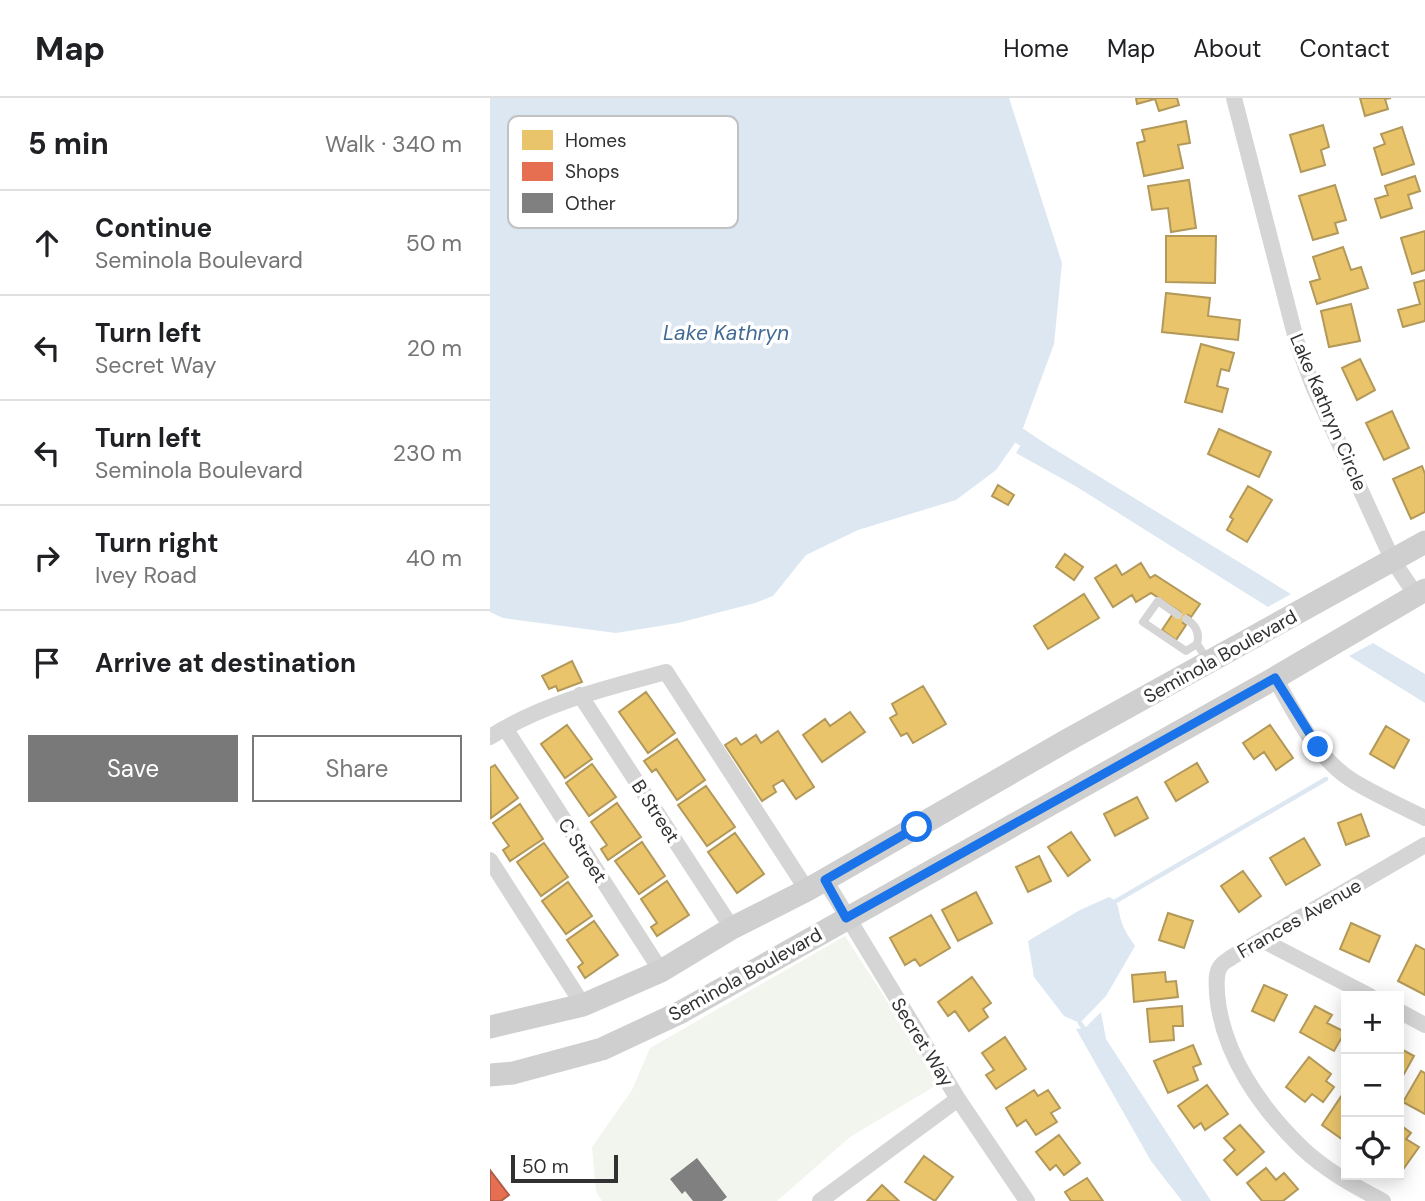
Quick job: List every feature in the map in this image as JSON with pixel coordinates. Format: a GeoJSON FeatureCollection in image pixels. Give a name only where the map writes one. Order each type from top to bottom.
{"type":"FeatureCollection","features":[{"type":"Feature","properties":{"kind":"main road","name":"Seminola Boulevard"},"geometry":{"type":"LineString","coordinates":[[490,1027],[583,1005],[661,971],[732,928],[816,885],[1203,653],[1393,561],[1425,542]]}},
{"type":"Feature","properties":{"kind":"main road","name":"Seminola Boulevard"},"geometry":{"type":"LineString","coordinates":[[490,1075],[513,1073],[602,1049],[681,1012],[1275,678],[1420,593]]}},
{"type":"Feature","properties":{"kind":"street","name":"Lake Kathryn Circle"},"geometry":{"type":"LineString","coordinates":[[1234,98],[1297,343],[1313,386],[1393,561],[1420,593]]}},
{"type":"Feature","properties":{"kind":"street","name":"Secret Way"},"geometry":{"type":"LineString","coordinates":[[580,695],[666,672],[816,885],[846,918],[958,1099],[1027,1201]]}},
{"type":"Feature","properties":{"kind":"street"},"geometry":{"type":"LineString","coordinates":[[1275,678],[1307,733],[1332,763],[1352,780],[1425,818]]}},
{"type":"Feature","properties":{"kind":"street"},"geometry":{"type":"LineString","coordinates":[[490,737],[580,695]]}},
{"type":"Feature","properties":{"kind":"street","name":"B Street"},"geometry":{"type":"LineString","coordinates":[[580,695],[732,928]]}},
{"type":"Feature","properties":{"kind":"street","name":"C Street"},"geometry":{"type":"LineString","coordinates":[[505,728],[661,971]]}},
{"type":"Feature","properties":{"kind":"street","name":"Frances Avenue"},"geometry":{"type":"LineString","coordinates":[[1383,1201],[1324,1167],[1300,1147],[1263,1102],[1229,1047],[1219,1015],[1216,979],[1220,967],[1232,957],[1425,845]]}},
{"type":"Feature","properties":{"kind":"street"},"geometry":{"type":"LineString","coordinates":[[490,860],[583,1005]]}},
{"type":"Feature","properties":{"kind":"street"},"geometry":{"type":"LineString","coordinates":[[1262,940],[1360,991]]}},
{"type":"Feature","properties":{"kind":"street"},"geometry":{"type":"LineString","coordinates":[[1404,1014],[1425,1025]]}},
{"type":"Feature","properties":{"kind":"street"},"geometry":{"type":"LineString","coordinates":[[820,1201],[958,1099]]}},
{"type":"Feature","properties":{"kind":"lane"},"geometry":{"type":"LineString","coordinates":[[1158,601],[1192,623],[1198,632],[1203,653],[1186,651],[1143,622],[1158,601]]}},
{"type":"Feature","properties":{"kind":"shaded area"},"geometry":{"type":"Polygon","coordinates":[[[845,936],[940,1083],[850,1137],[777,1201],[602,1201],[596,1192],[592,1147],[632,1090],[650,1048],[845,936]]]}},
{"type":"Feature","properties":{"kind":"water","name":"Lake Kathryn"},"geometry":{"type":"Polygon","coordinates":[[[490,98],[1009,98],[1062,263],[1054,344],[1020,436],[996,470],[956,500],[858,530],[806,555],[773,596],[755,603],[678,623],[616,633],[503,618],[490,612],[490,98]]]}},
{"type":"Feature","properties":{"kind":"water"},"geometry":{"type":"Polygon","coordinates":[[[1028,433],[1291,594],[1268,607],[1077,487],[1016,453],[1028,433]]]}},
{"type":"Feature","properties":{"kind":"water"},"geometry":{"type":"Polygon","coordinates":[[[1373,643],[1425,674],[1425,703],[1349,656],[1373,643]]]}},
{"type":"Feature","properties":{"kind":"water"},"geometry":{"type":"Polygon","coordinates":[[[1109,897],[1117,904],[1123,927],[1135,946],[1106,996],[1080,1023],[1064,1016],[1034,977],[1028,941],[1080,910],[1109,897]]]}},
{"type":"Feature","properties":{"kind":"water"},"geometry":{"type":"Polygon","coordinates":[[[1101,1012],[1106,1039],[1211,1201],[1182,1201],[1151,1161],[1076,1029],[1085,1028],[1101,1012]]]}},
{"type":"Feature","properties":{"kind":"building: Homes"},"geometry":{"type":"Polygon","coordinates":[[[1136,98],[1177,98],[1179,105],[1159,111],[1155,99],[1137,104],[1136,98]]]}},
{"type":"Feature","properties":{"kind":"building: Homes"},"geometry":{"type":"Polygon","coordinates":[[[1360,98],[1391,98],[1385,99],[1388,109],[1365,116],[1360,98]]]}},
{"type":"Feature","properties":{"kind":"building: Homes"},"geometry":{"type":"Polygon","coordinates":[[[1186,121],[1190,143],[1178,145],[1183,168],[1144,176],[1137,143],[1145,141],[1142,130],[1186,121]]]}},
{"type":"Feature","properties":{"kind":"building: Homes"},"geometry":{"type":"Polygon","coordinates":[[[1323,125],[1329,147],[1321,150],[1325,165],[1301,172],[1290,135],[1323,125]]]}},
{"type":"Feature","properties":{"kind":"building: Homes"},"geometry":{"type":"Polygon","coordinates":[[[1402,127],[1414,164],[1382,175],[1374,148],[1385,144],[1381,134],[1402,127]]]}},
{"type":"Feature","properties":{"kind":"building: Homes"},"geometry":{"type":"Polygon","coordinates":[[[1415,176],[1420,191],[1408,195],[1412,208],[1381,218],[1375,199],[1388,195],[1385,186],[1415,176]]]}},
{"type":"Feature","properties":{"kind":"building: Homes"},"geometry":{"type":"Polygon","coordinates":[[[1189,180],[1196,228],[1171,232],[1168,208],[1152,210],[1148,186],[1189,180]]]}},
{"type":"Feature","properties":{"kind":"building: Homes"},"geometry":{"type":"Polygon","coordinates":[[[1335,185],[1346,220],[1335,223],[1338,233],[1313,240],[1299,196],[1335,185]]]}},
{"type":"Feature","properties":{"kind":"building: Homes"},"geometry":{"type":"Polygon","coordinates":[[[1425,231],[1425,270],[1412,274],[1401,238],[1425,231]]]}},
{"type":"Feature","properties":{"kind":"building: Homes"},"geometry":{"type":"Polygon","coordinates":[[[1166,236],[1216,236],[1215,283],[1166,282],[1166,236]]]}},
{"type":"Feature","properties":{"kind":"building: Homes"},"geometry":{"type":"Polygon","coordinates":[[[1343,247],[1351,270],[1361,267],[1368,288],[1317,304],[1310,282],[1320,279],[1313,257],[1343,247]]]}},
{"type":"Feature","properties":{"kind":"building: Homes"},"geometry":{"type":"Polygon","coordinates":[[[1425,280],[1425,321],[1403,327],[1398,310],[1420,304],[1414,283],[1425,280]]]}},
{"type":"Feature","properties":{"kind":"building: Homes"},"geometry":{"type":"Polygon","coordinates":[[[1166,293],[1210,298],[1208,316],[1240,320],[1238,340],[1162,332],[1166,293]]]}},
{"type":"Feature","properties":{"kind":"building: Homes"},"geometry":{"type":"Polygon","coordinates":[[[1351,304],[1360,341],[1329,347],[1321,311],[1351,304]]]}},
{"type":"Feature","properties":{"kind":"building: Homes"},"geometry":{"type":"Polygon","coordinates":[[[1201,344],[1234,353],[1229,371],[1221,369],[1217,386],[1228,389],[1222,412],[1185,402],[1201,344]]]}},
{"type":"Feature","properties":{"kind":"building: Homes"},"geometry":{"type":"Polygon","coordinates":[[[1360,359],[1375,390],[1357,400],[1342,368],[1360,359]]]}},
{"type":"Feature","properties":{"kind":"building: Homes"},"geometry":{"type":"Polygon","coordinates":[[[1392,411],[1409,448],[1384,460],[1366,423],[1392,411]]]}},
{"type":"Feature","properties":{"kind":"building: Homes"},"geometry":{"type":"Polygon","coordinates":[[[1219,429],[1271,452],[1259,477],[1208,454],[1219,429]]]}},
{"type":"Feature","properties":{"kind":"building: Homes"},"geometry":{"type":"Polygon","coordinates":[[[1422,466],[1425,474],[1425,512],[1411,519],[1393,479],[1422,466]]]}},
{"type":"Feature","properties":{"kind":"building: Homes"},"geometry":{"type":"Polygon","coordinates":[[[998,485],[1014,495],[1008,505],[992,496],[998,485]]]}},
{"type":"Feature","properties":{"kind":"building: Homes"},"geometry":{"type":"Polygon","coordinates":[[[1248,486],[1272,500],[1247,542],[1227,530],[1233,519],[1230,517],[1248,486]]]}},
{"type":"Feature","properties":{"kind":"building: Homes"},"geometry":{"type":"Polygon","coordinates":[[[1065,554],[1083,567],[1074,580],[1056,567],[1065,554]]]}},
{"type":"Feature","properties":{"kind":"building: Homes"},"geometry":{"type":"Polygon","coordinates":[[[1141,563],[1150,578],[1155,575],[1200,604],[1191,617],[1188,615],[1183,623],[1186,625],[1176,640],[1162,630],[1172,615],[1180,612],[1151,593],[1136,602],[1132,595],[1113,607],[1095,578],[1116,565],[1122,575],[1141,563]]]}},
{"type":"Feature","properties":{"kind":"building: Homes"},"geometry":{"type":"Polygon","coordinates":[[[1084,594],[1099,618],[1048,649],[1034,626],[1084,594]]]}},
{"type":"Feature","properties":{"kind":"building: Homes"},"geometry":{"type":"Polygon","coordinates":[[[572,661],[582,682],[558,691],[556,686],[549,689],[542,676],[572,661]]]}},
{"type":"Feature","properties":{"kind":"building: Homes"},"geometry":{"type":"Polygon","coordinates":[[[923,686],[946,724],[913,743],[907,733],[901,736],[890,718],[897,714],[892,704],[923,686]]]}},
{"type":"Feature","properties":{"kind":"building: Homes"},"geometry":{"type":"Polygon","coordinates":[[[646,692],[675,733],[648,753],[619,712],[646,692]]]}},
{"type":"Feature","properties":{"kind":"building: Homes"},"geometry":{"type":"Polygon","coordinates":[[[850,712],[865,732],[822,762],[803,735],[825,719],[830,726],[850,712]]]}},
{"type":"Feature","properties":{"kind":"building: Homes"},"geometry":{"type":"Polygon","coordinates":[[[567,725],[592,759],[565,778],[541,744],[567,725]]]}},
{"type":"Feature","properties":{"kind":"building: Homes"},"geometry":{"type":"Polygon","coordinates":[[[1270,725],[1293,758],[1276,770],[1264,752],[1254,759],[1243,743],[1270,725]]]}},
{"type":"Feature","properties":{"kind":"building: Homes"},"geometry":{"type":"Polygon","coordinates":[[[1386,726],[1409,740],[1394,768],[1370,754],[1386,726]]]}},
{"type":"Feature","properties":{"kind":"building: Homes"},"geometry":{"type":"Polygon","coordinates":[[[778,731],[814,787],[796,799],[783,780],[773,786],[776,792],[762,801],[725,745],[736,738],[741,745],[756,735],[761,743],[778,731]]]}},
{"type":"Feature","properties":{"kind":"building: Homes"},"geometry":{"type":"Polygon","coordinates":[[[677,739],[705,780],[677,800],[656,769],[652,772],[644,761],[677,739]]]}},
{"type":"Feature","properties":{"kind":"building: Homes"},"geometry":{"type":"Polygon","coordinates":[[[1197,763],[1208,782],[1176,801],[1165,782],[1197,763]]]}},
{"type":"Feature","properties":{"kind":"building: Homes"},"geometry":{"type":"Polygon","coordinates":[[[592,764],[616,797],[589,816],[566,783],[592,764]]]}},
{"type":"Feature","properties":{"kind":"building: Homes"},"geometry":{"type":"Polygon","coordinates":[[[495,765],[518,798],[491,818],[490,768],[495,765]]]}},
{"type":"Feature","properties":{"kind":"building: Homes"},"geometry":{"type":"Polygon","coordinates":[[[706,786],[735,827],[707,846],[678,805],[706,786]]]}},
{"type":"Feature","properties":{"kind":"building: Homes"},"geometry":{"type":"Polygon","coordinates":[[[1137,797],[1148,818],[1115,836],[1104,814],[1137,797]]]}},
{"type":"Feature","properties":{"kind":"building: Homes"},"geometry":{"type":"Polygon","coordinates":[[[617,803],[641,837],[608,860],[601,849],[607,845],[591,822],[617,803]]]}},
{"type":"Feature","properties":{"kind":"building: Homes"},"geometry":{"type":"Polygon","coordinates":[[[520,804],[543,839],[510,861],[503,850],[509,846],[493,823],[520,804]]]}},
{"type":"Feature","properties":{"kind":"building: Homes"},"geometry":{"type":"Polygon","coordinates":[[[1361,814],[1369,836],[1346,845],[1338,823],[1361,814]]]}},
{"type":"Feature","properties":{"kind":"building: Homes"},"geometry":{"type":"Polygon","coordinates":[[[1071,832],[1090,860],[1068,876],[1048,847],[1071,832]]]}},
{"type":"Feature","properties":{"kind":"building: Homes"},"geometry":{"type":"Polygon","coordinates":[[[735,833],[764,874],[737,893],[708,852],[735,833]]]}},
{"type":"Feature","properties":{"kind":"building: Homes"},"geometry":{"type":"Polygon","coordinates":[[[1304,838],[1320,865],[1286,885],[1270,858],[1304,838]]]}},
{"type":"Feature","properties":{"kind":"building: Homes"},"geometry":{"type":"Polygon","coordinates":[[[642,842],[665,876],[639,894],[615,861],[642,842]]]}},
{"type":"Feature","properties":{"kind":"building: Homes"},"geometry":{"type":"Polygon","coordinates":[[[544,843],[568,877],[541,896],[517,862],[544,843]]]}},
{"type":"Feature","properties":{"kind":"building: Homes"},"geometry":{"type":"Polygon","coordinates":[[[1039,856],[1051,881],[1028,892],[1016,867],[1039,856]]]}},
{"type":"Feature","properties":{"kind":"building: Homes"},"geometry":{"type":"Polygon","coordinates":[[[1243,871],[1261,896],[1239,912],[1221,886],[1243,871]]]}},
{"type":"Feature","properties":{"kind":"building: Homes"},"geometry":{"type":"Polygon","coordinates":[[[667,881],[689,915],[657,936],[651,927],[657,923],[641,899],[667,881]]]}},
{"type":"Feature","properties":{"kind":"building: Homes"},"geometry":{"type":"Polygon","coordinates":[[[568,882],[592,916],[566,934],[542,901],[568,882]]]}},
{"type":"Feature","properties":{"kind":"building: Homes"},"geometry":{"type":"Polygon","coordinates":[[[976,892],[992,923],[958,941],[942,910],[976,892]]]}},
{"type":"Feature","properties":{"kind":"building: Homes"},"geometry":{"type":"Polygon","coordinates":[[[1168,913],[1193,921],[1184,948],[1159,940],[1168,913]]]}},
{"type":"Feature","properties":{"kind":"building: Homes"},"geometry":{"type":"Polygon","coordinates":[[[931,915],[950,948],[920,966],[915,959],[905,965],[890,938],[931,915]]]}},
{"type":"Feature","properties":{"kind":"building: Homes"},"geometry":{"type":"Polygon","coordinates":[[[594,921],[618,955],[585,978],[578,967],[583,963],[567,940],[594,921]]]}},
{"type":"Feature","properties":{"kind":"building: Homes"},"geometry":{"type":"Polygon","coordinates":[[[1351,923],[1380,936],[1369,962],[1340,949],[1351,923]]]}},
{"type":"Feature","properties":{"kind":"building: Homes"},"geometry":{"type":"Polygon","coordinates":[[[1416,945],[1425,950],[1425,995],[1398,981],[1416,945]]]}},
{"type":"Feature","properties":{"kind":"building: Homes"},"geometry":{"type":"Polygon","coordinates":[[[1165,972],[1166,982],[1176,981],[1178,997],[1134,1002],[1132,975],[1165,972]]]}},
{"type":"Feature","properties":{"kind":"building: Homes"},"geometry":{"type":"Polygon","coordinates":[[[972,977],[991,1003],[983,1009],[988,1017],[969,1031],[955,1011],[948,1016],[938,1002],[972,977]]]}},
{"type":"Feature","properties":{"kind":"building: Homes"},"geometry":{"type":"Polygon","coordinates":[[[1264,985],[1287,995],[1274,1021],[1252,1011],[1264,985]]]}},
{"type":"Feature","properties":{"kind":"building: Homes"},"geometry":{"type":"Polygon","coordinates":[[[1182,1006],[1183,1026],[1173,1026],[1174,1040],[1150,1042],[1147,1009],[1182,1006]]]}},
{"type":"Feature","properties":{"kind":"building: Homes"},"geometry":{"type":"Polygon","coordinates":[[[1315,1006],[1332,1015],[1327,1023],[1341,1030],[1341,1039],[1334,1051],[1300,1032],[1315,1006]]]}},
{"type":"Feature","properties":{"kind":"building: Homes"},"geometry":{"type":"Polygon","coordinates":[[[1005,1037],[1026,1069],[996,1089],[986,1075],[994,1070],[982,1053],[1005,1037]]]}},
{"type":"Feature","properties":{"kind":"building: Homes"},"geometry":{"type":"Polygon","coordinates":[[[1193,1045],[1201,1064],[1193,1067],[1198,1080],[1168,1093],[1154,1061],[1193,1045]]]}},
{"type":"Feature","properties":{"kind":"building: Homes"},"geometry":{"type":"Polygon","coordinates":[[[1404,1051],[1414,1056],[1404,1074],[1404,1051]]]}},
{"type":"Feature","properties":{"kind":"building: Homes"},"geometry":{"type":"Polygon","coordinates":[[[1309,1057],[1331,1074],[1326,1081],[1334,1087],[1323,1102],[1312,1094],[1305,1102],[1286,1087],[1309,1057]]]}},
{"type":"Feature","properties":{"kind":"building: Homes"},"geometry":{"type":"Polygon","coordinates":[[[1421,1071],[1425,1073],[1425,1114],[1404,1100],[1421,1071]]]}},
{"type":"Feature","properties":{"kind":"building: Homes"},"geometry":{"type":"Polygon","coordinates":[[[1207,1085],[1228,1114],[1205,1130],[1201,1123],[1194,1128],[1178,1106],[1207,1085]]]}},
{"type":"Feature","properties":{"kind":"building: Homes"},"geometry":{"type":"Polygon","coordinates":[[[1034,1090],[1038,1096],[1048,1090],[1060,1108],[1051,1113],[1057,1122],[1036,1135],[1026,1120],[1017,1126],[1006,1108],[1034,1090]]]}},
{"type":"Feature","properties":{"kind":"building: Homes"},"geometry":{"type":"Polygon","coordinates":[[[1341,1096],[1341,1138],[1322,1125],[1341,1096]]]}},
{"type":"Feature","properties":{"kind":"building: Homes"},"geometry":{"type":"Polygon","coordinates":[[[1240,1125],[1264,1152],[1237,1175],[1224,1160],[1235,1150],[1224,1138],[1240,1125]]]}},
{"type":"Feature","properties":{"kind":"building: Homes"},"geometry":{"type":"Polygon","coordinates":[[[1404,1128],[1411,1133],[1406,1139],[1419,1147],[1404,1168],[1404,1128]]]}},
{"type":"Feature","properties":{"kind":"building: Homes"},"geometry":{"type":"Polygon","coordinates":[[[1059,1135],[1080,1163],[1064,1175],[1056,1165],[1050,1170],[1036,1152],[1059,1135]]]}},
{"type":"Feature","properties":{"kind":"building: Homes"},"geometry":{"type":"Polygon","coordinates":[[[924,1156],[953,1177],[935,1201],[905,1182],[924,1156]]]}},
{"type":"Feature","properties":{"kind":"building: Homes"},"geometry":{"type":"Polygon","coordinates":[[[1266,1168],[1276,1180],[1284,1173],[1298,1189],[1283,1201],[1262,1201],[1247,1183],[1266,1168]]]}},
{"type":"Feature","properties":{"kind":"building: Homes"},"geometry":{"type":"Polygon","coordinates":[[[1087,1178],[1103,1201],[1071,1201],[1065,1192],[1087,1178]]]}},
{"type":"Feature","properties":{"kind":"building: Homes"},"geometry":{"type":"Polygon","coordinates":[[[882,1185],[899,1201],[867,1201],[882,1185]]]}},
{"type":"Feature","properties":{"kind":"building: Shops"},"geometry":{"type":"Polygon","coordinates":[[[490,1170],[509,1195],[501,1201],[490,1201],[490,1170]]]}},
{"type":"Feature","properties":{"kind":"building: Other"},"geometry":{"type":"Polygon","coordinates":[[[697,1158],[727,1197],[722,1201],[693,1201],[685,1191],[682,1194],[670,1179],[697,1158]]]}},
{"type":"Feature","properties":{"kind":"waterway"},"geometry":{"type":"LineString","coordinates":[[1020,436],[1042,451]]}},
{"type":"Feature","properties":{"kind":"waterway"},"geometry":{"type":"LineString","coordinates":[[1116,901],[1326,779]]}},
{"type":"Feature","properties":{"kind":"waterway"},"geometry":{"type":"LineString","coordinates":[[1080,1023],[1087,1033]]}},
{"type":"Feature","properties":{"kind":"route"},"geometry":{"type":"LineString","coordinates":[[917,827],[825,880],[846,918],[1275,678],[1318,747]]}}]}
